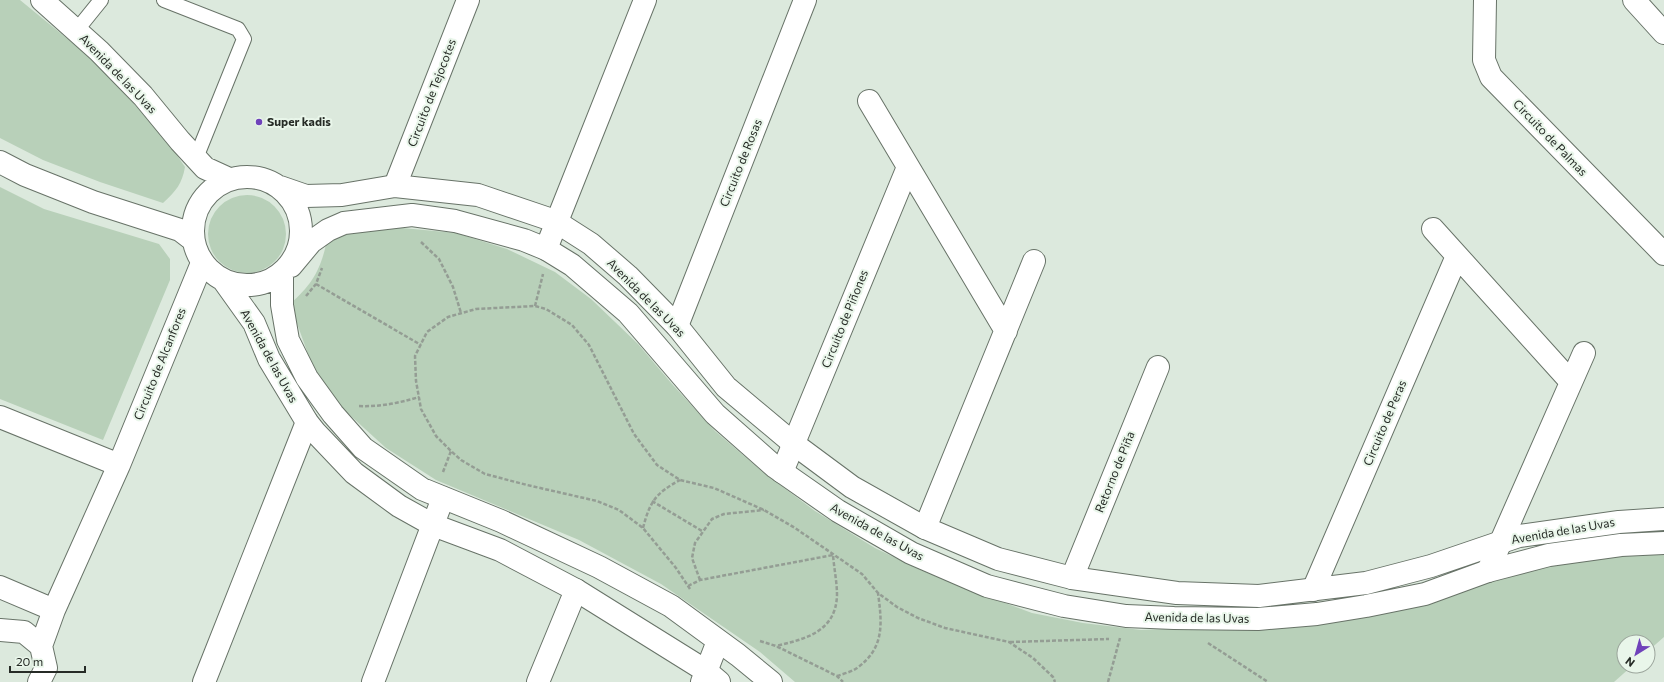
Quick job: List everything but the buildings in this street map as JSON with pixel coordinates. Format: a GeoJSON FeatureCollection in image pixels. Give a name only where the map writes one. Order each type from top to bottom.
{"type":"FeatureCollection","features":[{"type":"Feature","properties":{"kind":"street","name":"Avenida de las Uvas"},"geometry":{"type":"LineString","coordinates":[[42,0],[99,51],[143,96],[180,141],[205,168],[229,179]]}},
{"type":"Feature","properties":{"kind":"street","name":"Circuito de Tejocotes"},"geometry":{"type":"LineString","coordinates":[[395,186],[468,0]]}},
{"type":"Feature","properties":{"kind":"street"},"geometry":{"type":"LineString","coordinates":[[550,252],[556,222],[645,0]]}},
{"type":"Feature","properties":{"kind":"street","name":"Circuito de Rosas"},"geometry":{"type":"LineString","coordinates":[[677,326],[805,0]]}},
{"type":"Feature","properties":{"kind":"street","name":"Circuito de Palmas"},"geometry":{"type":"LineString","coordinates":[[1485,0],[1484,60],[1491,77],[1664,254]]}},
{"type":"Feature","properties":{"kind":"street"},"geometry":{"type":"LineString","coordinates":[[1634,0],[1664,33]]}},
{"type":"Feature","properties":{"kind":"street"},"geometry":{"type":"LineString","coordinates":[[869,101],[1006,331]]}},
{"type":"Feature","properties":{"kind":"street"},"geometry":{"type":"LineString","coordinates":[[0,162],[24,175],[94,202],[180,230],[193,240]]}},
{"type":"Feature","properties":{"kind":"street","name":"Circuito de Piñones"},"geometry":{"type":"LineString","coordinates":[[782,472],[908,166]]}},
{"type":"Feature","properties":{"kind":"street"},"geometry":{"type":"LineString","coordinates":[[247,176],[264,179],[280,187],[298,210],[302,239],[287,270],[254,286],[224,281],[202,263],[193,240],[194,215],[207,192],[229,179],[247,176]]}},
{"type":"Feature","properties":{"kind":"street","name":"Avenida de las Uvas"},"geometry":{"type":"LineString","coordinates":[[280,187],[306,196],[342,195],[395,186],[478,195],[556,222],[591,244],[628,276],[677,326],[726,387],[794,444],[852,487],[925,528],[998,559],[1072,578],[1177,593],[1259,596],[1366,583],[1431,566],[1519,536],[1619,522],[1664,519]]}},
{"type":"Feature","properties":{"kind":"street","name":"Avenida de las Uvas"},"geometry":{"type":"LineString","coordinates":[[771,682],[671,606],[599,566],[501,522],[422,489],[363,448],[326,404],[308,378],[288,340],[282,305],[287,270],[311,242],[328,230],[344,223],[412,215],[455,221],[524,240],[550,252],[572,265],[628,313],[714,414],[782,472],[838,511],[911,553],[987,586],[1064,606],[1126,616],[1168,618],[1258,619],[1317,614],[1425,594],[1488,571],[1549,555],[1621,545],[1664,543]]}},
{"type":"Feature","properties":{"kind":"street"},"geometry":{"type":"LineString","coordinates":[[1433,229],[1571,382]]}},
{"type":"Feature","properties":{"kind":"street","name":"Circuito de Peras"},"geometry":{"type":"LineString","coordinates":[[1313,590],[1457,256]]}},
{"type":"Feature","properties":{"kind":"street"},"geometry":{"type":"LineString","coordinates":[[925,528],[1034,261]]}},
{"type":"Feature","properties":{"kind":"street","name":"Circuito de Alcanfores"},"geometry":{"type":"LineString","coordinates":[[40,646],[54,610],[119,465],[202,263]]}},
{"type":"Feature","properties":{"kind":"street","name":"Avenida de las Uvas"},"geometry":{"type":"LineString","coordinates":[[224,281],[254,323],[269,360],[307,422],[354,473],[399,506],[433,524],[500,550],[576,590],[709,678]]}},
{"type":"Feature","properties":{"kind":"street"},"geometry":{"type":"LineString","coordinates":[[1488,571],[1584,353]]}},
{"type":"Feature","properties":{"kind":"street","name":"Retorno de Piña"},"geometry":{"type":"LineString","coordinates":[[1072,578],[1158,367]]}},
{"type":"Feature","properties":{"kind":"street"},"geometry":{"type":"LineString","coordinates":[[0,417],[119,465]]}},
{"type":"Feature","properties":{"kind":"street"},"geometry":{"type":"LineString","coordinates":[[204,682],[307,422]]}},
{"type":"Feature","properties":{"kind":"street"},"geometry":{"type":"LineString","coordinates":[[373,682],[443,498]]}},
{"type":"Feature","properties":{"kind":"street"},"geometry":{"type":"LineString","coordinates":[[0,587],[54,610]]}},
{"type":"Feature","properties":{"kind":"street"},"geometry":{"type":"LineString","coordinates":[[538,682],[576,590]]}},
{"type":"Feature","properties":{"kind":"street"},"geometry":{"type":"LineString","coordinates":[[1168,618],[1177,593]]}},
{"type":"Feature","properties":{"kind":"street"},"geometry":{"type":"LineString","coordinates":[[0,630],[24,632],[40,646],[46,668],[39,682]]}},
{"type":"Feature","properties":{"kind":"street"},"geometry":{"type":"LineString","coordinates":[[709,678],[718,641]]}},
{"type":"Feature","properties":{"kind":"lane"},"geometry":{"type":"LineString","coordinates":[[76,31],[101,0]]}},
{"type":"Feature","properties":{"kind":"lane"},"geometry":{"type":"LineString","coordinates":[[164,0],[238,29],[244,38],[196,158]]}},
{"type":"Feature","properties":{"kind":"path"},"geometry":{"type":"LineString","coordinates":[[412,215],[414,234],[439,259],[453,287],[462,313]]}},
{"type":"Feature","properties":{"kind":"path"},"geometry":{"type":"LineString","coordinates":[[535,306],[550,252]]}},
{"type":"Feature","properties":{"kind":"path"},"geometry":{"type":"LineString","coordinates":[[316,284],[421,345]]}},
{"type":"Feature","properties":{"kind":"path"},"geometry":{"type":"LineString","coordinates":[[691,591],[676,568],[643,528],[619,510],[597,501],[486,474],[461,460],[436,436],[421,409],[415,356],[427,332],[448,317],[476,309],[535,306],[546,309],[572,325],[589,345],[634,434],[657,465],[680,480],[714,488],[764,510],[795,528],[862,574],[878,593],[897,607],[938,626],[1009,642],[1128,639]]}},
{"type":"Feature","properties":{"kind":"path"},"geometry":{"type":"LineString","coordinates":[[326,404],[374,407],[399,404],[419,397]]}},
{"type":"Feature","properties":{"kind":"path"},"geometry":{"type":"LineString","coordinates":[[643,528],[652,501],[664,489],[680,480]]}},
{"type":"Feature","properties":{"kind":"path"},"geometry":{"type":"LineString","coordinates":[[652,501],[702,531]]}},
{"type":"Feature","properties":{"kind":"path"},"geometry":{"type":"LineString","coordinates":[[700,580],[692,558],[695,543],[702,531],[712,519],[724,514],[764,510]]}},
{"type":"Feature","properties":{"kind":"path"},"geometry":{"type":"LineString","coordinates":[[688,586],[700,580],[833,555]]}},
{"type":"Feature","properties":{"kind":"path"},"geometry":{"type":"LineString","coordinates":[[776,646],[804,639],[823,628],[834,614],[837,596],[833,555]]}},
{"type":"Feature","properties":{"kind":"path"},"geometry":{"type":"LineString","coordinates":[[836,676],[856,669],[871,655],[880,639],[881,617],[878,593]]}},
{"type":"Feature","properties":{"kind":"path"},"geometry":{"type":"LineString","coordinates":[[1108,682],[1126,616]]}},
{"type":"Feature","properties":{"kind":"path"},"geometry":{"type":"LineString","coordinates":[[1199,618],[1200,638],[1268,682]]}},
{"type":"Feature","properties":{"kind":"path"},"geometry":{"type":"LineString","coordinates":[[755,639],[776,646],[836,676],[844,682]]}},
{"type":"Feature","properties":{"kind":"path"},"geometry":{"type":"LineString","coordinates":[[1009,642],[1033,658],[1053,677],[1055,682]]}},
{"type":"Feature","properties":{"kind":"green space"},"geometry":{"type":"Polygon","coordinates":[[[0,0],[20,0],[81,50],[112,80],[172,148],[185,167],[178,187],[163,203],[100,182],[43,160],[0,138],[0,0]]]}},
{"type":"Feature","properties":{"kind":"green space"},"geometry":{"type":"Polygon","coordinates":[[[0,187],[44,209],[159,244],[170,259],[170,280],[103,440],[0,399],[0,187]]]}},
{"type":"Feature","properties":{"kind":"green space"},"geometry":{"type":"Polygon","coordinates":[[[247,195],[262,198],[269,202],[279,212],[283,219],[286,234],[283,249],[279,256],[269,266],[262,270],[247,273],[232,270],[225,266],[215,256],[211,249],[208,234],[211,219],[215,212],[225,202],[232,198],[247,195]]]}},
{"type":"Feature","properties":{"kind":"green space"},"geometry":{"type":"Polygon","coordinates":[[[392,227],[456,233],[507,249],[555,272],[591,299],[638,344],[715,431],[764,473],[815,511],[875,548],[921,570],[1032,613],[1083,623],[1141,630],[1211,627],[1590,557],[1664,554],[1664,637],[1656,644],[1656,634],[1616,634],[1616,674],[1623,674],[1614,682],[795,682],[760,652],[661,584],[579,540],[436,480],[386,448],[342,408],[312,365],[290,304],[305,289],[316,274],[323,256],[328,235],[392,227]]]}},
{"type":"Feature","properties":{"kind":"place","name":"Super kadis"},"geometry":{"type":"Point","coordinates":[259,122]}}]}
